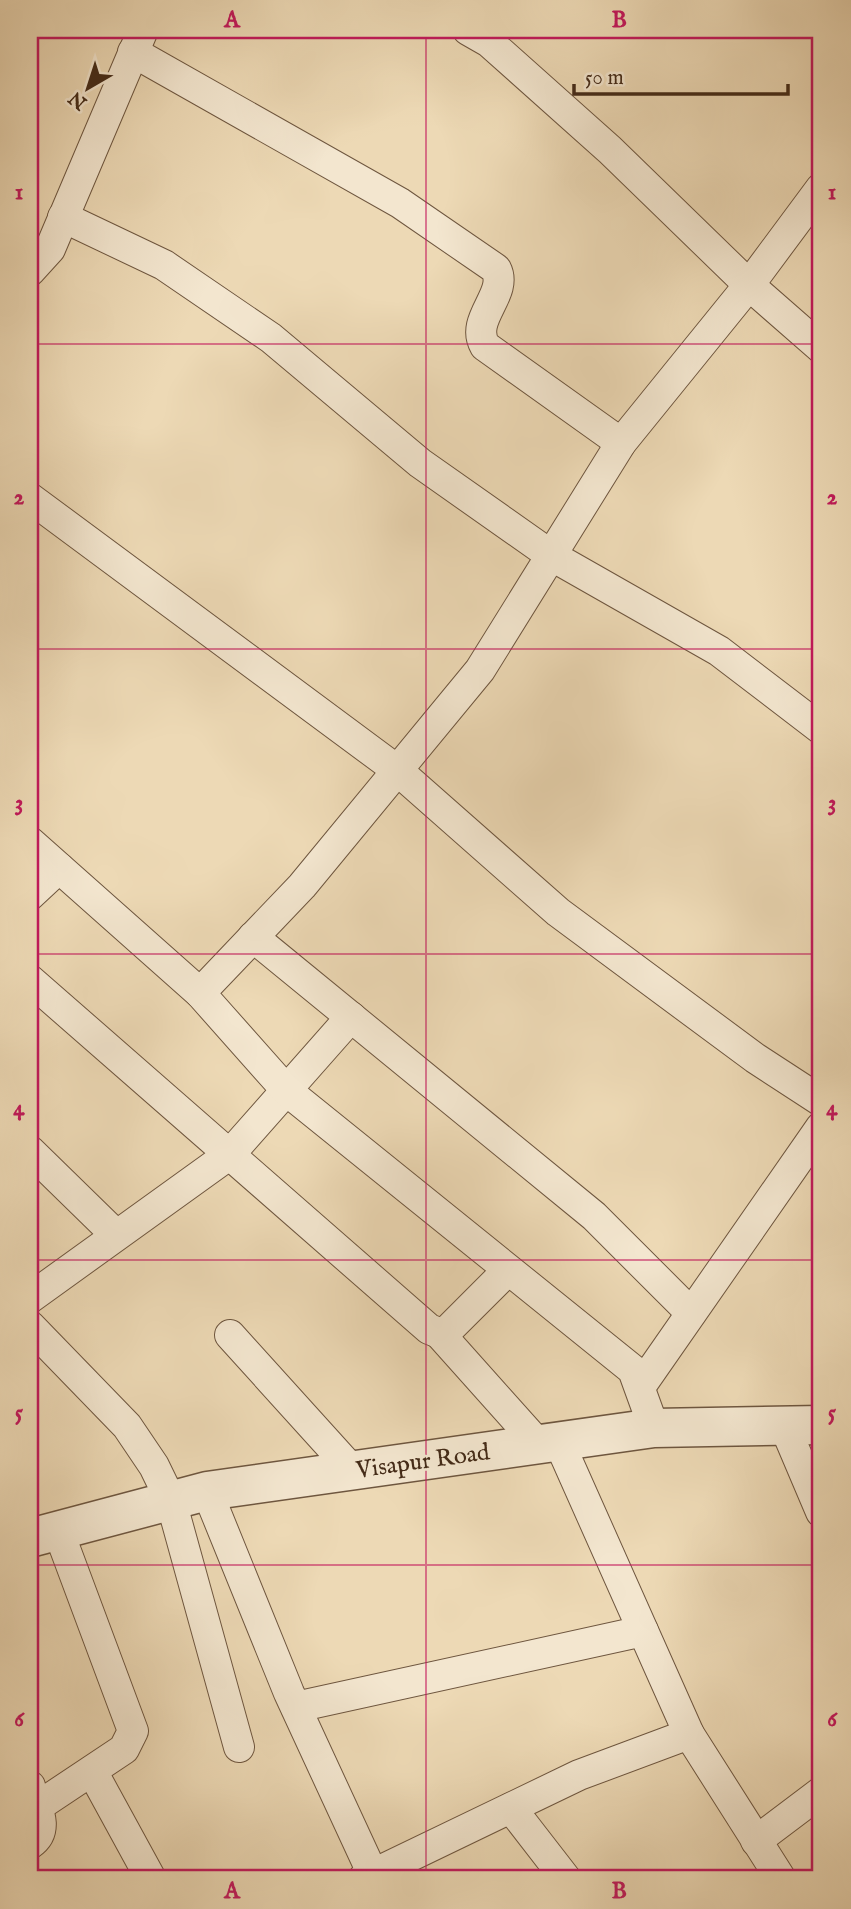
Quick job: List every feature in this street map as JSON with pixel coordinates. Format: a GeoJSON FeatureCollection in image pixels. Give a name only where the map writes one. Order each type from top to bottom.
{"type":"FeatureCollection","features":[{"type":"Feature","properties":{"kind":"street"},"geometry":{"type":"LineString","coordinates":[[468,30],[489,42],[610,150],[749,285],[821,348]]}},
{"type":"Feature","properties":{"kind":"street"},"geometry":{"type":"LineString","coordinates":[[30,271],[50,249],[138,41],[390,197],[496,269],[499,283],[480,330],[485,346],[621,443]]}},
{"type":"Feature","properties":{"kind":"street"},"geometry":{"type":"LineString","coordinates":[[200,993],[302,886],[480,670],[621,443],[749,285],[821,188]]}},
{"type":"Feature","properties":{"kind":"street"},"geometry":{"type":"LineString","coordinates":[[63,217],[164,265],[271,338],[420,463],[552,556],[719,651],[821,729]]}},
{"type":"Feature","properties":{"kind":"street"},"geometry":{"type":"LineString","coordinates":[[30,498],[397,770],[558,912],[755,1058],[821,1101]]}},
{"type":"Feature","properties":{"kind":"street"},"geometry":{"type":"LineString","coordinates":[[30,842],[200,993],[287,1091],[633,1370],[654,1428]]}},
{"type":"Feature","properties":{"kind":"street"},"geometry":{"type":"LineString","coordinates":[[30,895],[59,868]]}},
{"type":"Feature","properties":{"kind":"street"},"geometry":{"type":"LineString","coordinates":[[253,937],[594,1216],[691,1313]]}},
{"type":"Feature","properties":{"kind":"street"},"geometry":{"type":"LineString","coordinates":[[30,980],[429,1329],[439,1333],[549,1444],[643,1632],[689,1734],[781,1879]]}},
{"type":"Feature","properties":{"kind":"street"},"geometry":{"type":"LineString","coordinates":[[30,1298],[230,1154],[351,1017]]}},
{"type":"Feature","properties":{"kind":"street"},"geometry":{"type":"LineString","coordinates":[[640,1387],[821,1127]]}},
{"type":"Feature","properties":{"kind":"street"},"geometry":{"type":"LineString","coordinates":[[30,1151],[116,1235]]}},
{"type":"Feature","properties":{"kind":"street"},"geometry":{"type":"LineString","coordinates":[[439,1333],[449,1330],[507,1271]]}},
{"type":"Feature","properties":{"kind":"street"},"geometry":{"type":"LineString","coordinates":[[30,1326],[127,1426],[154,1466],[189,1496],[296,1707],[370,1878],[618,1758],[689,1734]]}},
{"type":"Feature","properties":{"kind":"street"},"geometry":{"type":"LineString","coordinates":[[230,1335],[353,1471]]}},
{"type":"Feature","properties":{"kind":"street","name":"Visapur Road"},"geometry":{"type":"LineString","coordinates":[[44,1534],[189,1496],[654,1428],[821,1424]]}},
{"type":"Feature","properties":{"kind":"street"},"geometry":{"type":"LineString","coordinates":[[784,1425],[821,1512]]}},
{"type":"Feature","properties":{"kind":"street"},"geometry":{"type":"LineString","coordinates":[[189,1496],[239,1747]]}},
{"type":"Feature","properties":{"kind":"street"},"geometry":{"type":"LineString","coordinates":[[30,1844],[41,1833],[42,1823],[33,1797],[92,1771],[124,1749],[133,1731],[44,1534]]}},
{"type":"Feature","properties":{"kind":"street"},"geometry":{"type":"LineString","coordinates":[[296,1707],[643,1632]]}},
{"type":"Feature","properties":{"kind":"street"},"geometry":{"type":"LineString","coordinates":[[92,1771],[151,1879]]}},
{"type":"Feature","properties":{"kind":"street"},"geometry":{"type":"LineString","coordinates":[[756,1841],[821,1792]]}},
{"type":"Feature","properties":{"kind":"street"},"geometry":{"type":"LineString","coordinates":[[511,1808],[566,1879]]}}]}
